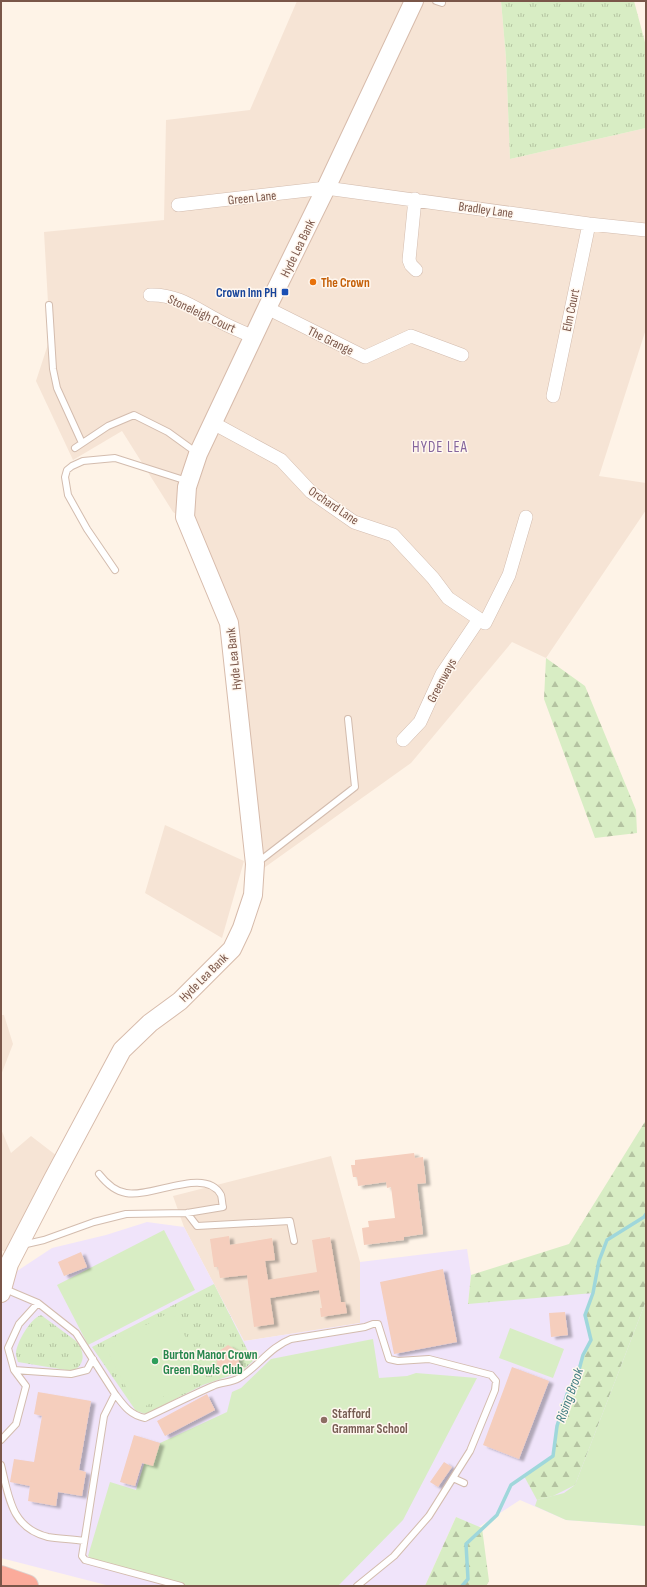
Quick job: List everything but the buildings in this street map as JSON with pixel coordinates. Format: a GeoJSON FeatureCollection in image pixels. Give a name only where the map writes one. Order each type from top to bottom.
{"type":"FeatureCollection","features":[{"type":"Feature","properties":{"kind":"highway"},"geometry":{"type":"LineString","coordinates":[[1,1577],[27,1586]]}},
{"type":"Feature","properties":{"kind":"street","name":"Hyde Lea Bank"},"geometry":{"type":"LineString","coordinates":[[2,1290],[5,1262],[19,1245],[53,1178],[122,1050],[150,1023],[180,1001],[232,948],[242,928],[253,895],[255,864],[229,623],[185,517],[187,487],[198,454],[414,1]]}},
{"type":"Feature","properties":{"kind":"street","name":"Bradley Lane"},"geometry":{"type":"LineString","coordinates":[[326,188],[589,224],[646,230]]}},
{"type":"Feature","properties":{"kind":"street","name":"Green Lane"},"geometry":{"type":"LineString","coordinates":[[178,205],[326,188]]}},
{"type":"Feature","properties":{"kind":"street"},"geometry":{"type":"LineString","coordinates":[[415,199],[409,260],[411,265],[416,270]]}},
{"type":"Feature","properties":{"kind":"street","name":"Elm Court"},"geometry":{"type":"LineString","coordinates":[[553,396],[589,224]]}},
{"type":"Feature","properties":{"kind":"street","name":"Stoneleigh Court"},"geometry":{"type":"LineString","coordinates":[[150,295],[162,294],[177,298],[254,337]]}},
{"type":"Feature","properties":{"kind":"street","name":"The Grange"},"geometry":{"type":"LineString","coordinates":[[267,308],[365,357],[411,336],[462,355]]}},
{"type":"Feature","properties":{"kind":"street","name":"Orchard Lane"},"geometry":{"type":"LineString","coordinates":[[213,422],[281,460],[311,492],[354,522],[393,535],[433,578],[448,598],[482,621]]}},
{"type":"Feature","properties":{"kind":"street","name":"Greenways"},"geometry":{"type":"LineString","coordinates":[[403,740],[420,722],[442,674],[482,621],[509,575],[526,517]]}},
{"type":"Feature","properties":{"kind":"lane"},"geometry":{"type":"LineString","coordinates":[[49,305],[53,369],[56,388],[82,443]]}},
{"type":"Feature","properties":{"kind":"lane"},"geometry":{"type":"LineString","coordinates":[[75,448],[108,426],[134,415],[168,432],[198,454]]}},
{"type":"Feature","properties":{"kind":"lane"},"geometry":{"type":"LineString","coordinates":[[115,570],[87,529],[68,496],[65,477],[68,470],[72,466],[83,461],[115,458],[189,482]]}},
{"type":"Feature","properties":{"kind":"lane"},"geometry":{"type":"LineString","coordinates":[[255,864],[355,787],[348,719]]}},
{"type":"Feature","properties":{"kind":"lane"},"geometry":{"type":"LineString","coordinates":[[19,1245],[44,1240],[94,1222],[126,1214],[188,1213],[223,1207],[221,1195],[209,1183],[195,1182],[140,1194],[125,1193],[109,1186],[99,1174]]}},
{"type":"Feature","properties":{"kind":"lane"},"geometry":{"type":"LineString","coordinates":[[188,1213],[196,1226],[290,1221],[294,1241]]}},
{"type":"Feature","properties":{"kind":"lane"},"geometry":{"type":"LineString","coordinates":[[2,1290],[38,1303],[76,1333],[115,1394],[128,1410],[137,1416],[145,1418],[214,1385],[238,1379],[250,1371],[281,1343],[291,1339],[365,1327],[373,1324],[378,1324],[389,1358],[398,1361],[429,1359],[491,1375],[496,1381],[495,1390],[470,1451],[429,1516],[394,1556],[357,1586]]}},
{"type":"Feature","properties":{"kind":"lane"},"geometry":{"type":"LineString","coordinates":[[1,1440],[16,1424],[26,1386],[14,1370],[8,1348],[19,1324],[38,1303]]}},
{"type":"Feature","properties":{"kind":"lane"},"geometry":{"type":"LineString","coordinates":[[14,1370],[71,1374],[87,1370],[93,1359]]}},
{"type":"Feature","properties":{"kind":"lane"},"geometry":{"type":"LineString","coordinates":[[115,1394],[104,1416],[82,1556],[85,1560],[180,1586]]}},
{"type":"Feature","properties":{"kind":"lane"},"geometry":{"type":"LineString","coordinates":[[1,1465],[14,1513],[26,1528],[47,1537],[84,1541]]}},
{"type":"Feature","properties":{"kind":"lane"},"geometry":{"type":"LineString","coordinates":[[453,1478],[464,1483]]}},
{"type":"Feature","properties":{"kind":"shaded area"},"geometry":{"type":"Polygon","coordinates":[[[297,1],[501,1],[506,58],[510,159],[646,128],[646,329],[599,476],[646,483],[646,510],[546,658],[512,642],[411,763],[261,870],[237,630],[200,530],[173,512],[122,431],[73,460],[36,381],[50,338],[44,232],[164,220],[166,120],[250,110],[297,1]]]}},
{"type":"Feature","properties":{"kind":"shaded area"},"geometry":{"type":"Polygon","coordinates":[[[165,825],[244,861],[222,938],[145,893],[165,825]]]}},
{"type":"Feature","properties":{"kind":"shaded area"},"geometry":{"type":"Polygon","coordinates":[[[1,1015],[4,1015],[13,1044],[1,1075],[1,1015]]]}},
{"type":"Feature","properties":{"kind":"shaded area"},"geometry":{"type":"Polygon","coordinates":[[[1,1129],[11,1153],[31,1136],[57,1156],[8,1253],[1,1250],[1,1129]]]}},
{"type":"Feature","properties":{"kind":"shaded area"},"geometry":{"type":"Polygon","coordinates":[[[331,1156],[360,1262],[360,1323],[244,1341],[184,1227],[173,1196],[331,1156]]]}},
{"type":"Feature","properties":{"kind":"shaded area","name":"Stafford Grammar School"},"geometry":{"type":"Polygon","coordinates":[[[646,1214],[646,1526],[566,1520],[520,1500],[477,1528],[456,1517],[425,1586],[110,1586],[1,1558],[1,1301],[11,1275],[52,1248],[106,1235],[147,1222],[184,1227],[244,1341],[360,1323],[360,1262],[467,1249],[471,1275],[468,1304],[646,1214]]]}},
{"type":"Feature","properties":{"kind":"green space"},"geometry":{"type":"Polygon","coordinates":[[[501,1],[634,1],[646,46],[646,128],[510,159],[506,58],[501,1]]]}},
{"type":"Feature","properties":{"kind":"green space"},"geometry":{"type":"Polygon","coordinates":[[[546,658],[585,686],[636,810],[637,833],[595,838],[544,699],[546,658]]]}},
{"type":"Feature","properties":{"kind":"green space"},"geometry":{"type":"Polygon","coordinates":[[[646,1120],[646,1301],[575,1485],[553,1496],[537,1500],[524,1476],[553,1456],[557,1426],[567,1394],[576,1381],[583,1355],[591,1340],[585,1315],[593,1293],[468,1304],[471,1275],[569,1244],[646,1120]]]}},
{"type":"Feature","properties":{"kind":"green space"},"geometry":{"type":"Polygon","coordinates":[[[164,1230],[195,1290],[88,1345],[57,1285],[164,1230]]]}},
{"type":"Feature","properties":{"kind":"green space"},"geometry":{"type":"Polygon","coordinates":[[[214,1284],[253,1361],[241,1372],[203,1385],[146,1414],[136,1411],[92,1347],[214,1284]]]}},
{"type":"Feature","properties":{"kind":"green space"},"geometry":{"type":"Polygon","coordinates":[[[646,1301],[646,1526],[566,1520],[535,1506],[537,1500],[564,1493],[575,1485],[646,1301]]]}},
{"type":"Feature","properties":{"kind":"green space","name":"Burton Manor Crown Green Bowls Club"},"geometry":{"type":"Polygon","coordinates":[[[172,1311],[205,1375],[138,1410],[105,1347],[172,1311]]]}},
{"type":"Feature","properties":{"kind":"green space"},"geometry":{"type":"Polygon","coordinates":[[[41,1315],[76,1341],[79,1345],[83,1358],[82,1362],[77,1368],[72,1371],[18,1362],[16,1353],[21,1337],[33,1321],[41,1315]]]}},
{"type":"Feature","properties":{"kind":"green space"},"geometry":{"type":"Polygon","coordinates":[[[510,1328],[564,1349],[553,1378],[499,1358],[510,1328]]]}},
{"type":"Feature","properties":{"kind":"green space"},"geometry":{"type":"Polygon","coordinates":[[[373,1339],[379,1378],[407,1376],[416,1373],[477,1378],[403,1520],[338,1586],[173,1586],[96,1563],[88,1556],[110,1482],[136,1490],[151,1442],[160,1443],[227,1412],[232,1392],[241,1388],[271,1359],[373,1339]]]}},
{"type":"Feature","properties":{"kind":"green space"},"geometry":{"type":"Polygon","coordinates":[[[456,1517],[482,1528],[489,1581],[486,1586],[425,1586],[456,1517]]]}},
{"type":"Feature","properties":{"kind":"waterway","name":"Rising Brook"},"geometry":{"type":"LineString","coordinates":[[462,1586],[468,1579],[466,1544],[497,1515],[511,1485],[553,1456],[557,1426],[567,1394],[576,1381],[583,1355],[591,1340],[585,1315],[593,1293],[599,1261],[607,1240],[644,1217],[646,1214]]}},
{"type":"Feature","properties":{"kind":"place","name":"The Crown"},"geometry":{"type":"Point","coordinates":[313,282]}},
{"type":"Feature","properties":{"kind":"place","name":"Crown Inn PH"},"geometry":{"type":"Point","coordinates":[285,292]}},
{"type":"Feature","properties":{"kind":"place","name":"Burton Manor Crown Green Bowls Club"},"geometry":{"type":"Point","coordinates":[155,1361]}},
{"type":"Feature","properties":{"kind":"place","name":"Stafford Grammar School"},"geometry":{"type":"Point","coordinates":[324,1420]}},
{"type":"Feature","properties":{"kind":"district","name":"HYDE LEA"},"geometry":{"type":"Point","coordinates":[440,447]}}]}
